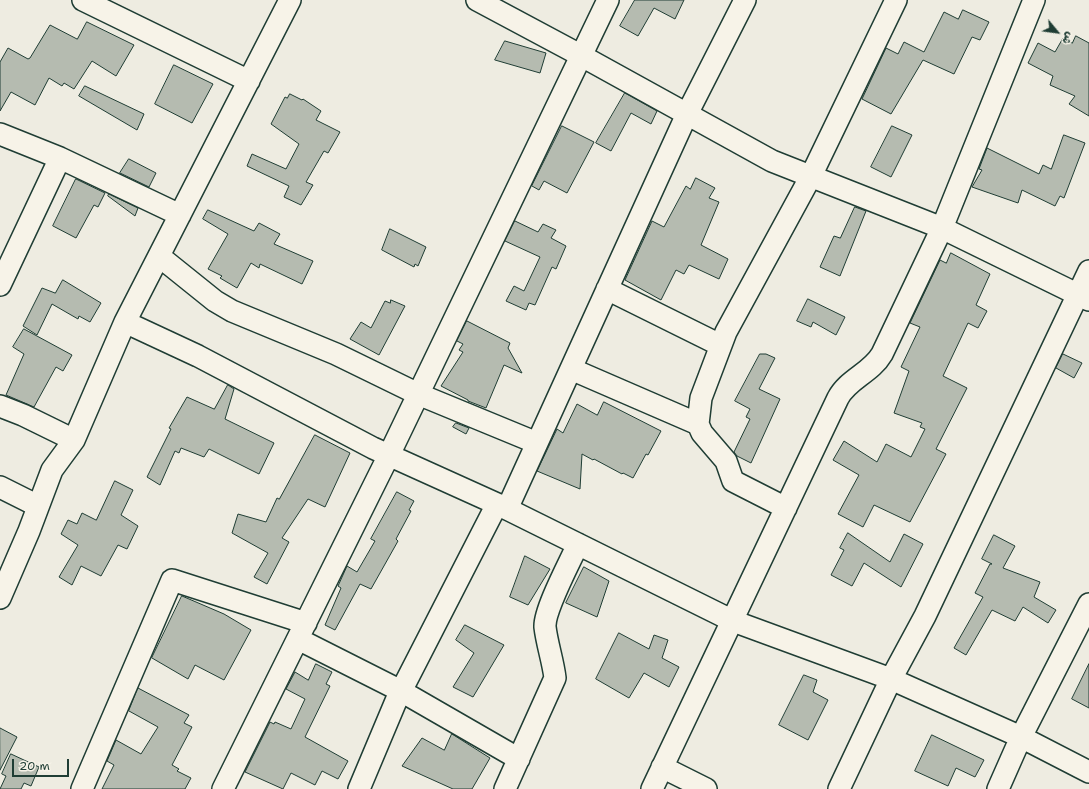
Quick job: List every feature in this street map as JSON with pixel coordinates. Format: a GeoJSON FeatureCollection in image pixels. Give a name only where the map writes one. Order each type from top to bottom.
{"type":"FeatureCollection","features":[{"type":"Feature","properties":{"kind":"street"},"geometry":{"type":"LineString","coordinates":[[83,0],[249,81]]}},
{"type":"Feature","properties":{"kind":"street"},"geometry":{"type":"LineString","coordinates":[[0,598],[52,470],[74,440],[125,322],[290,0]]}},
{"type":"Feature","properties":{"kind":"street"},"geometry":{"type":"LineString","coordinates":[[477,0],[772,161],[942,228],[1083,297]]}},
{"type":"Feature","properties":{"kind":"street"},"geometry":{"type":"LineString","coordinates":[[223,789],[418,394],[580,55],[608,0]]}},
{"type":"Feature","properties":{"kind":"street"},"geometry":{"type":"LineString","coordinates":[[359,789],[401,691],[537,442],[687,114],[745,0]]}},
{"type":"Feature","properties":{"kind":"street"},"geometry":{"type":"LineString","coordinates":[[786,508],[733,481],[726,461],[702,433],[698,424],[701,398],[720,345],[811,176],[896,0]]}},
{"type":"Feature","properties":{"kind":"street"},"geometry":{"type":"LineString","coordinates":[[652,789],[842,391],[878,360],[942,228],[1034,0]]}},
{"type":"Feature","properties":{"kind":"street"},"geometry":{"type":"LineString","coordinates":[[0,134],[60,158],[180,215]]}},
{"type":"Feature","properties":{"kind":"street"},"geometry":{"type":"LineString","coordinates":[[0,284],[60,158]]}},
{"type":"Feature","properties":{"kind":"street"},"geometry":{"type":"LineString","coordinates":[[159,256],[223,306],[336,354],[418,394],[537,442]]}},
{"type":"Feature","properties":{"kind":"street"},"geometry":{"type":"LineString","coordinates":[[839,789],[891,679],[925,616],[1083,297],[1089,271]]}},
{"type":"Feature","properties":{"kind":"street"},"geometry":{"type":"LineString","coordinates":[[607,289],[720,345]]}},
{"type":"Feature","properties":{"kind":"street"},"geometry":{"type":"LineString","coordinates":[[125,322],[198,356],[388,455],[502,506],[733,621],[891,679],[1021,737],[1089,772]]}},
{"type":"Feature","properties":{"kind":"street"},"geometry":{"type":"LineString","coordinates":[[571,368],[698,424]]}},
{"type":"Feature","properties":{"kind":"street"},"geometry":{"type":"LineString","coordinates":[[0,406],[24,415],[74,440]]}},
{"type":"Feature","properties":{"kind":"street"},"geometry":{"type":"LineString","coordinates":[[0,487],[38,506]]}},
{"type":"Feature","properties":{"kind":"street"},"geometry":{"type":"LineString","coordinates":[[505,789],[555,678],[553,661],[545,626],[549,610],[578,544]]}},
{"type":"Feature","properties":{"kind":"street"},"geometry":{"type":"LineString","coordinates":[[82,789],[172,580],[302,631],[401,691],[519,759]]}},
{"type":"Feature","properties":{"kind":"street"},"geometry":{"type":"LineString","coordinates":[[998,789],[1021,737],[1089,604]]}},
{"type":"Feature","properties":{"kind":"street"},"geometry":{"type":"LineString","coordinates":[[662,767],[706,789]]}},
{"type":"Feature","properties":{"kind":"building"},"geometry":{"type":"Polygon","coordinates":[[[635,0],[684,0],[675,19],[654,8],[638,36],[620,26],[635,0]]]}},
{"type":"Feature","properties":{"kind":"building"},"geometry":{"type":"Polygon","coordinates":[[[963,10],[989,22],[980,40],[972,37],[954,74],[923,60],[891,114],[862,99],[886,48],[898,54],[904,42],[924,52],[944,12],[958,19],[963,10]]]}},
{"type":"Feature","properties":{"kind":"building"},"geometry":{"type":"Polygon","coordinates":[[[87,22],[134,45],[116,76],[92,61],[74,89],[64,83],[62,86],[49,78],[35,105],[11,92],[0,111],[0,62],[8,48],[28,59],[50,25],[77,39],[87,22]]]}},
{"type":"Feature","properties":{"kind":"building"},"geometry":{"type":"Polygon","coordinates":[[[1076,36],[1089,43],[1089,116],[1069,104],[1075,96],[1050,85],[1053,76],[1028,63],[1038,43],[1055,52],[1063,38],[1072,43],[1076,36]]]}},
{"type":"Feature","properties":{"kind":"building"},"geometry":{"type":"Polygon","coordinates":[[[505,41],[546,53],[540,73],[495,60],[505,41]]]}},
{"type":"Feature","properties":{"kind":"building"},"geometry":{"type":"Polygon","coordinates":[[[174,65],[213,84],[192,123],[155,104],[174,65]]]}},
{"type":"Feature","properties":{"kind":"building"},"geometry":{"type":"Polygon","coordinates":[[[85,86],[144,114],[137,130],[79,96],[85,86]]]}},
{"type":"Feature","properties":{"kind":"building"},"geometry":{"type":"Polygon","coordinates":[[[625,93],[657,111],[651,124],[631,113],[611,151],[596,143],[625,93]]]}},
{"type":"Feature","properties":{"kind":"building"},"geometry":{"type":"Polygon","coordinates":[[[290,94],[302,100],[303,99],[321,111],[316,120],[340,132],[328,153],[324,151],[306,182],[313,185],[301,205],[284,197],[289,186],[247,166],[252,154],[286,169],[299,144],[271,124],[285,97],[287,98],[290,94]]]}},
{"type":"Feature","properties":{"kind":"building"},"geometry":{"type":"Polygon","coordinates":[[[562,126],[594,142],[567,193],[544,181],[539,190],[532,186],[562,126]]]}},
{"type":"Feature","properties":{"kind":"building"},"geometry":{"type":"Polygon","coordinates":[[[892,126],[912,135],[891,177],[871,167],[892,126]]]}},
{"type":"Feature","properties":{"kind":"building"},"geometry":{"type":"Polygon","coordinates":[[[1064,135],[1085,143],[1064,198],[1060,196],[1055,206],[1022,190],[1018,203],[972,187],[982,170],[979,169],[987,148],[1039,174],[1043,165],[1051,169],[1064,135]]]}},
{"type":"Feature","properties":{"kind":"building"},"geometry":{"type":"Polygon","coordinates":[[[129,159],[156,173],[149,187],[120,173],[129,159]]]}},
{"type":"Feature","properties":{"kind":"building"},"geometry":{"type":"Polygon","coordinates":[[[696,178],[715,188],[709,198],[719,202],[701,245],[728,259],[719,279],[689,265],[684,274],[676,270],[661,300],[625,280],[652,221],[664,227],[686,186],[690,189],[696,178]]]}},
{"type":"Feature","properties":{"kind":"building"},"geometry":{"type":"Polygon","coordinates":[[[76,179],[105,193],[98,207],[94,205],[76,238],[53,226],[76,179]]]}},
{"type":"Feature","properties":{"kind":"building"},"geometry":{"type":"Polygon","coordinates":[[[109,194],[138,208],[135,216],[108,196],[109,194]]]}},
{"type":"Feature","properties":{"kind":"building"},"geometry":{"type":"Polygon","coordinates":[[[855,207],[866,211],[840,276],[820,267],[834,236],[840,238],[855,207]]]}},
{"type":"Feature","properties":{"kind":"building"},"geometry":{"type":"Polygon","coordinates":[[[208,210],[254,231],[259,223],[280,234],[274,244],[313,261],[302,284],[260,264],[259,268],[251,263],[237,288],[220,278],[222,276],[208,269],[228,234],[203,219],[208,210]]]}},
{"type":"Feature","properties":{"kind":"building"},"geometry":{"type":"Polygon","coordinates":[[[515,221],[538,232],[543,224],[556,230],[551,238],[566,246],[556,269],[552,267],[535,305],[529,303],[526,310],[506,301],[514,286],[524,291],[540,257],[505,241],[515,221]]]}},
{"type":"Feature","properties":{"kind":"building"},"geometry":{"type":"Polygon","coordinates":[[[390,229],[426,247],[418,266],[415,264],[414,267],[382,250],[390,229]]]}},
{"type":"Feature","properties":{"kind":"building"},"geometry":{"type":"Polygon","coordinates":[[[951,253],[990,274],[976,305],[987,311],[978,328],[968,323],[943,376],[967,388],[936,449],[946,454],[910,522],[874,505],[863,527],[838,514],[859,475],[833,460],[844,441],[877,462],[886,444],[911,457],[925,429],[920,427],[922,423],[894,413],[909,371],[901,367],[920,327],[910,323],[940,260],[946,263],[951,253]]]}},
{"type":"Feature","properties":{"kind":"building"},"geometry":{"type":"Polygon","coordinates":[[[63,280],[101,303],[90,322],[79,316],[78,319],[52,304],[37,335],[23,326],[42,288],[55,293],[63,280]]]}},
{"type":"Feature","properties":{"kind":"building"},"geometry":{"type":"Polygon","coordinates":[[[808,299],[845,317],[836,335],[813,322],[811,327],[797,321],[808,299]]]}},
{"type":"Feature","properties":{"kind":"building"},"geometry":{"type":"Polygon","coordinates":[[[391,300],[405,306],[379,355],[350,339],[361,322],[371,328],[385,301],[390,303],[391,300]]]}},
{"type":"Feature","properties":{"kind":"building"},"geometry":{"type":"Polygon","coordinates":[[[467,321],[510,343],[508,348],[522,373],[504,365],[486,408],[468,401],[441,386],[463,352],[459,350],[463,344],[457,341],[467,321]]]}},
{"type":"Feature","properties":{"kind":"building"},"geometry":{"type":"Polygon","coordinates":[[[24,329],[72,355],[63,371],[56,367],[34,407],[6,395],[24,354],[13,347],[24,329]]]}},
{"type":"Feature","properties":{"kind":"building"},"geometry":{"type":"Polygon","coordinates":[[[760,354],[766,354],[775,358],[759,389],[780,399],[751,463],[737,456],[734,452],[750,419],[746,417],[750,409],[735,401],[760,354]]]}},
{"type":"Feature","properties":{"kind":"building"},"geometry":{"type":"Polygon","coordinates":[[[1063,354],[1082,363],[1074,378],[1056,368],[1063,354]]]}},
{"type":"Feature","properties":{"kind":"building"},"geometry":{"type":"Polygon","coordinates":[[[228,385],[234,389],[225,419],[274,443],[259,474],[209,449],[204,457],[181,448],[179,453],[175,451],[160,485],[147,477],[171,429],[169,428],[187,397],[214,409],[228,385]]]}},
{"type":"Feature","properties":{"kind":"building"},"geometry":{"type":"Polygon","coordinates":[[[604,402],[661,431],[633,478],[582,454],[580,489],[537,471],[557,429],[563,433],[577,404],[597,415],[604,402]]]}},
{"type":"Feature","properties":{"kind":"building"},"geometry":{"type":"Polygon","coordinates":[[[456,423],[469,428],[466,434],[453,427],[456,423]]]}},
{"type":"Feature","properties":{"kind":"building"},"geometry":{"type":"Polygon","coordinates":[[[315,435],[350,453],[325,507],[308,499],[282,538],[289,542],[267,584],[254,577],[268,553],[232,533],[238,514],[266,522],[277,498],[279,499],[315,435]]]}},
{"type":"Feature","properties":{"kind":"building"},"geometry":{"type":"Polygon","coordinates":[[[115,481],[133,490],[121,515],[138,526],[127,549],[118,545],[101,576],[81,566],[72,585],[59,577],[78,545],[61,534],[68,520],[77,524],[82,513],[96,520],[115,481]]]}},
{"type":"Feature","properties":{"kind":"building"},"geometry":{"type":"Polygon","coordinates":[[[397,492],[414,501],[409,510],[411,511],[396,539],[398,541],[371,589],[360,584],[335,630],[325,625],[341,588],[338,586],[347,566],[357,572],[375,541],[371,539],[397,492]]]}},
{"type":"Feature","properties":{"kind":"building"},"geometry":{"type":"Polygon","coordinates":[[[848,533],[890,562],[904,534],[923,544],[901,587],[864,563],[852,586],[831,575],[844,550],[840,548],[848,533]]]}},
{"type":"Feature","properties":{"kind":"building"},"geometry":{"type":"Polygon","coordinates":[[[994,535],[1015,546],[1003,568],[1040,582],[1034,597],[1056,610],[1048,623],[1023,607],[1015,621],[992,610],[966,655],[954,648],[983,597],[975,593],[990,564],[992,564],[982,559],[994,535]]]}},
{"type":"Feature","properties":{"kind":"building"},"geometry":{"type":"Polygon","coordinates":[[[525,556],[550,569],[528,605],[510,597],[525,556]]]}},
{"type":"Feature","properties":{"kind":"building"},"geometry":{"type":"Polygon","coordinates":[[[584,567],[609,581],[597,617],[566,603],[584,567]]]}},
{"type":"Feature","properties":{"kind":"building"},"geometry":{"type":"Polygon","coordinates":[[[182,596],[224,614],[251,630],[224,680],[195,665],[188,679],[152,658],[182,596]]]}},
{"type":"Feature","properties":{"kind":"building"},"geometry":{"type":"Polygon","coordinates":[[[465,625],[504,645],[473,697],[453,687],[474,653],[456,640],[465,625]]]}},
{"type":"Feature","properties":{"kind":"building"},"geometry":{"type":"Polygon","coordinates":[[[619,633],[649,649],[654,635],[668,640],[662,658],[679,667],[669,687],[644,673],[629,698],[596,679],[619,633]]]}},
{"type":"Feature","properties":{"kind":"building"},"geometry":{"type":"Polygon","coordinates":[[[316,664],[332,672],[326,684],[330,686],[305,737],[348,761],[338,779],[322,771],[315,785],[291,773],[283,789],[245,772],[270,722],[274,724],[275,722],[291,729],[305,699],[286,689],[295,672],[308,680],[316,664]]]}},
{"type":"Feature","properties":{"kind":"building"},"geometry":{"type":"Polygon","coordinates":[[[1089,664],[1089,708],[1072,699],[1089,664]]]}},
{"type":"Feature","properties":{"kind":"building"},"geometry":{"type":"Polygon","coordinates":[[[804,675],[817,680],[813,692],[828,700],[808,740],[779,725],[804,675]]]}},
{"type":"Feature","properties":{"kind":"building"},"geometry":{"type":"Polygon","coordinates":[[[138,688],[189,715],[184,723],[192,727],[172,765],[179,769],[177,771],[191,778],[185,789],[102,789],[114,765],[107,761],[116,740],[141,754],[158,727],[129,711],[138,688]]]}},
{"type":"Feature","properties":{"kind":"building"},"geometry":{"type":"Polygon","coordinates":[[[0,728],[17,737],[0,770],[0,728]]]}},
{"type":"Feature","properties":{"kind":"building"},"geometry":{"type":"Polygon","coordinates":[[[452,734],[490,758],[472,789],[453,789],[402,766],[422,738],[444,750],[452,734]]]}},
{"type":"Feature","properties":{"kind":"building"},"geometry":{"type":"Polygon","coordinates":[[[932,735],[984,760],[975,777],[956,768],[948,786],[915,771],[932,735]]]}},
{"type":"Feature","properties":{"kind":"building"},"geometry":{"type":"Polygon","coordinates":[[[11,754],[39,767],[31,786],[24,783],[21,789],[0,789],[6,776],[2,774],[11,754]]]}}]}
